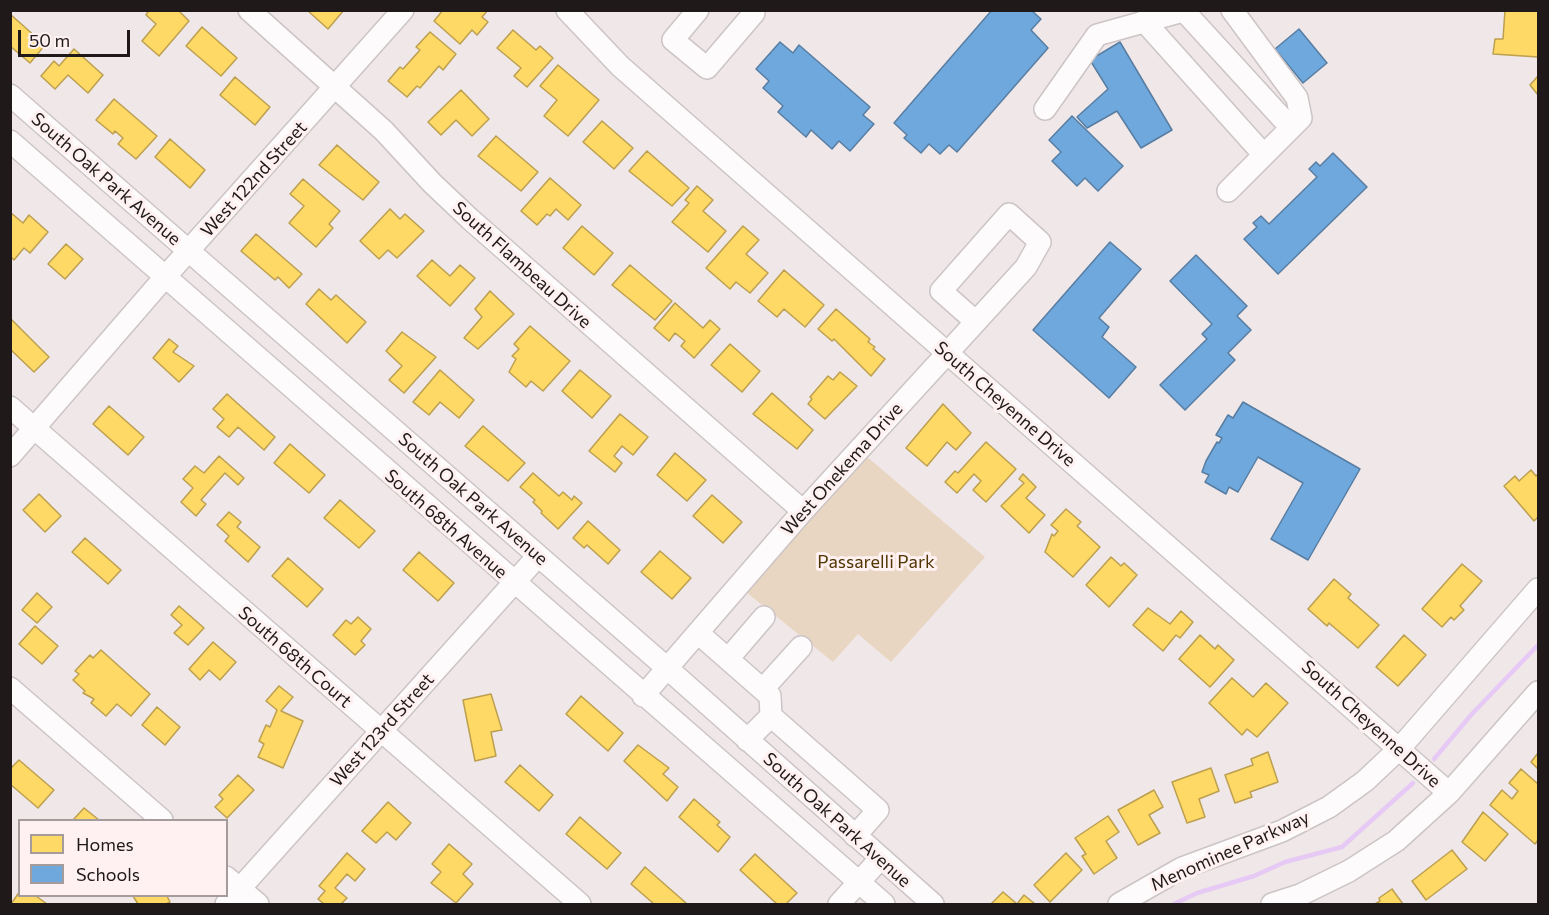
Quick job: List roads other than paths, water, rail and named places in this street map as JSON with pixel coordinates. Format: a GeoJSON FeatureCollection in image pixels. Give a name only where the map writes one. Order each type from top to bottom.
{"type":"FeatureCollection","features":[{"type":"Feature","properties":{"kind":"street","name":"South Flambeau Drive"},"geometry":{"type":"LineString","coordinates":[[249,10],[384,131],[470,219],[803,512]]}},
{"type":"Feature","properties":{"kind":"street","name":"West 122nd Street"},"geometry":{"type":"LineString","coordinates":[[10,456],[165,277],[337,87],[403,10]]}},
{"type":"Feature","properties":{"kind":"street","name":"South Cheyenne Drive"},"geometry":{"type":"LineString","coordinates":[[567,10],[620,66],[1449,793]]}},
{"type":"Feature","properties":{"kind":"street"},"geometry":{"type":"LineString","coordinates":[[698,10],[673,40],[707,68],[754,13],[751,10]]}},
{"type":"Feature","properties":{"kind":"street"},"geometry":{"type":"LineString","coordinates":[[1228,191],[1301,118],[1297,98],[1232,10]]}},
{"type":"Feature","properties":{"kind":"street"},"geometry":{"type":"LineString","coordinates":[[1045,109],[1097,35],[1186,11],[1291,128]]}},
{"type":"Feature","properties":{"kind":"street"},"geometry":{"type":"LineString","coordinates":[[1144,21],[1264,155]]}},
{"type":"Feature","properties":{"kind":"street","name":"South Oak Park Avenue"},"geometry":{"type":"LineString","coordinates":[[10,95],[667,668],[933,904]]}},
{"type":"Feature","properties":{"kind":"street","name":"South 68th Avenue"},"geometry":{"type":"LineString","coordinates":[[10,141],[643,696],[884,904]]}},
{"type":"Feature","properties":{"kind":"street","name":"West Onekema Drive"},"geometry":{"type":"LineString","coordinates":[[643,696],[803,512],[1026,267],[1040,242],[1010,214],[941,291],[975,321]]}},
{"type":"Feature","properties":{"kind":"street","name":"South 68th Court"},"geometry":{"type":"LineString","coordinates":[[10,407],[580,904]]}},
{"type":"Feature","properties":{"kind":"street","name":"West 123rd Street"},"geometry":{"type":"LineString","coordinates":[[231,890],[380,731],[538,556]]}},
{"type":"Feature","properties":{"kind":"street","name":"Menominee Parkway"},"geometry":{"type":"LineString","coordinates":[[1119,904],[1182,868],[1282,831],[1329,807],[1365,781],[1400,748],[1539,589]]}},
{"type":"Feature","properties":{"kind":"street"},"geometry":{"type":"LineString","coordinates":[[728,659],[764,617]]}},
{"type":"Feature","properties":{"kind":"street"},"geometry":{"type":"LineString","coordinates":[[698,633],[770,696],[771,716],[878,810],[855,836]]}},
{"type":"Feature","properties":{"kind":"street"},"geometry":{"type":"LineString","coordinates":[[763,689],[801,647]]}},
{"type":"Feature","properties":{"kind":"street"},"geometry":{"type":"LineString","coordinates":[[10,688],[161,819]]}},
{"type":"Feature","properties":{"kind":"street"},"geometry":{"type":"LineString","coordinates":[[1272,904],[1300,895],[1348,871],[1396,841],[1449,793],[1539,692]]}},
{"type":"Feature","properties":{"kind":"street"},"geometry":{"type":"LineString","coordinates":[[747,740],[771,716]]}},
{"type":"Feature","properties":{"kind":"street"},"geometry":{"type":"LineString","coordinates":[[840,904],[880,859]]}},
{"type":"Feature","properties":{"kind":"street"},"geometry":{"type":"LineString","coordinates":[[231,890],[258,904]]}},
{"type":"Feature","properties":{"kind":"waterway"},"geometry":{"type":"LineString","coordinates":[[1434,759],[1471,715],[1538,645]]}},
{"type":"Feature","properties":{"kind":"waterway"},"geometry":{"type":"LineString","coordinates":[[1174,904],[1197,893],[1254,876],[1285,862],[1342,847],[1413,783]]}},
{"type":"Feature","properties":{"kind":"park label","name":"Passarelli Park"},"geometry":{"type":"Point","coordinates":[876,562]}}]}
